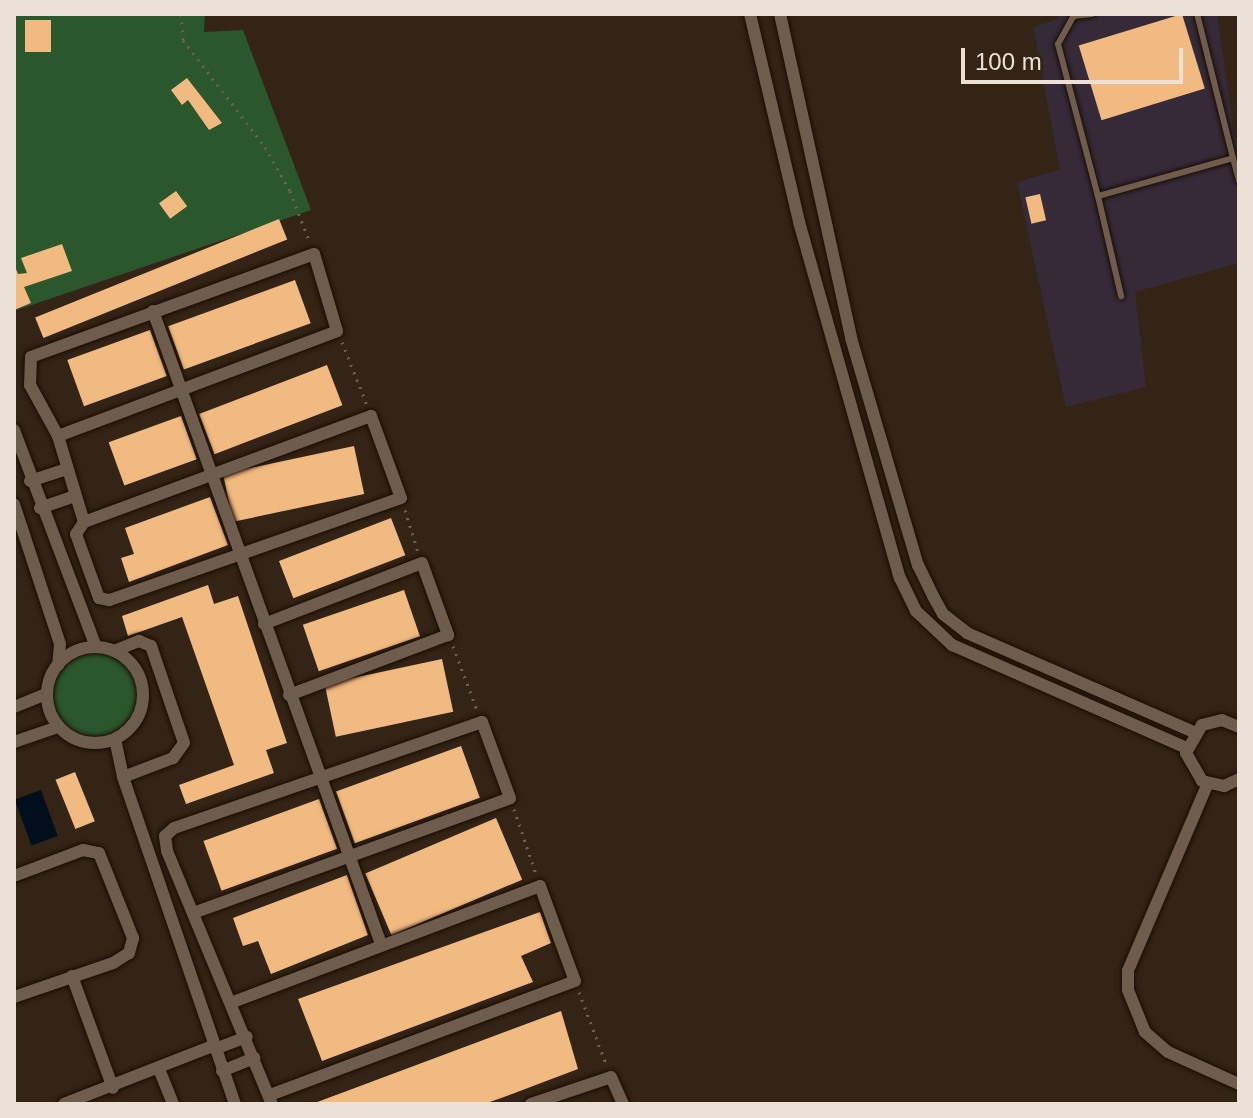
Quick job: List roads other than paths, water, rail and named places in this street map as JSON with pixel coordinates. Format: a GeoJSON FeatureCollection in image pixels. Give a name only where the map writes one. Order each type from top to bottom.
{"type":"FeatureCollection","features":[{"type":"Feature","properties":{"kind":"street"},"geometry":{"type":"LineString","coordinates":[[750,14],[799,222],[900,578],[916,611],[952,645],[1187,748]]}},
{"type":"Feature","properties":{"kind":"street"},"geometry":{"type":"LineString","coordinates":[[780,14],[851,338],[918,565],[943,614],[967,633],[1194,732]]}},
{"type":"Feature","properties":{"kind":"street"},"geometry":{"type":"LineString","coordinates":[[58,436],[337,331],[314,254],[31,357],[30,385],[58,436],[84,522]]}},
{"type":"Feature","properties":{"kind":"street"},"geometry":{"type":"LineString","coordinates":[[153,311],[381,944]]}},
{"type":"Feature","properties":{"kind":"street"},"geometry":{"type":"LineString","coordinates":[[371,416],[401,498],[103,600],[76,534],[84,522],[213,475],[371,416]]}},
{"type":"Feature","properties":{"kind":"street"},"geometry":{"type":"LineString","coordinates":[[14,430],[40,508],[96,647]]}},
{"type":"Feature","properties":{"kind":"street"},"geometry":{"type":"LineString","coordinates":[[30,481],[66,469]]}},
{"type":"Feature","properties":{"kind":"street"},"geometry":{"type":"LineString","coordinates":[[40,508],[75,496]]}},
{"type":"Feature","properties":{"kind":"street"},"geometry":{"type":"LineString","coordinates":[[14,504],[60,644],[58,665],[47,694],[58,727],[80,741],[115,739],[135,720],[143,694],[135,669],[114,651],[96,647],[75,652],[58,665]]}},
{"type":"Feature","properties":{"kind":"street"},"geometry":{"type":"LineString","coordinates":[[264,624],[422,563],[448,635],[289,695]]}},
{"type":"Feature","properties":{"kind":"street"},"geometry":{"type":"LineString","coordinates":[[114,651],[139,641],[151,646],[184,743],[173,758],[123,777]]}},
{"type":"Feature","properties":{"kind":"street"},"geometry":{"type":"LineString","coordinates":[[14,707],[47,694]]}},
{"type":"Feature","properties":{"kind":"street"},"geometry":{"type":"LineString","coordinates":[[1239,727],[1211,721],[1194,732],[1187,748],[1194,774],[1208,783],[1224,786],[1239,779]]}},
{"type":"Feature","properties":{"kind":"street"},"geometry":{"type":"LineString","coordinates":[[193,913],[510,798],[482,722],[168,831],[164,842],[193,913],[233,1002],[271,1099],[575,981],[540,886],[233,1002]]}},
{"type":"Feature","properties":{"kind":"street"},"geometry":{"type":"LineString","coordinates":[[14,742],[58,727]]}},
{"type":"Feature","properties":{"kind":"street"},"geometry":{"type":"LineString","coordinates":[[115,739],[123,777],[235,1104]]}},
{"type":"Feature","properties":{"kind":"street"},"geometry":{"type":"LineString","coordinates":[[1208,783],[1128,971],[1128,990],[1145,1032],[1168,1052],[1239,1084]]}},
{"type":"Feature","properties":{"kind":"street"},"geometry":{"type":"LineString","coordinates":[[14,876],[83,850],[99,853],[133,938],[123,958],[14,997]]}},
{"type":"Feature","properties":{"kind":"street"},"geometry":{"type":"LineString","coordinates":[[72,976],[113,1088]]}},
{"type":"Feature","properties":{"kind":"street"},"geometry":{"type":"LineString","coordinates":[[64,1104],[247,1037]]}},
{"type":"Feature","properties":{"kind":"street"},"geometry":{"type":"LineString","coordinates":[[222,1071],[255,1058]]}},
{"type":"Feature","properties":{"kind":"street"},"geometry":{"type":"LineString","coordinates":[[159,1069],[173,1104]]}},
{"type":"Feature","properties":{"kind":"street"},"geometry":{"type":"LineString","coordinates":[[531,1104],[611,1077],[623,1104]]}},
{"type":"Feature","properties":{"kind":"lane"},"geometry":{"type":"LineString","coordinates":[[1092,14],[1073,16],[1058,44],[1121,296]]}},
{"type":"Feature","properties":{"kind":"lane"},"geometry":{"type":"LineString","coordinates":[[1197,14],[1239,181]]}},
{"type":"Feature","properties":{"kind":"lane"},"geometry":{"type":"LineString","coordinates":[[1098,196],[1233,158]]}},
{"type":"Feature","properties":{"kind":"water"},"geometry":{"type":"Polygon","coordinates":[[[41,790],[58,836],[31,846],[15,800],[41,790]]]}}]}
